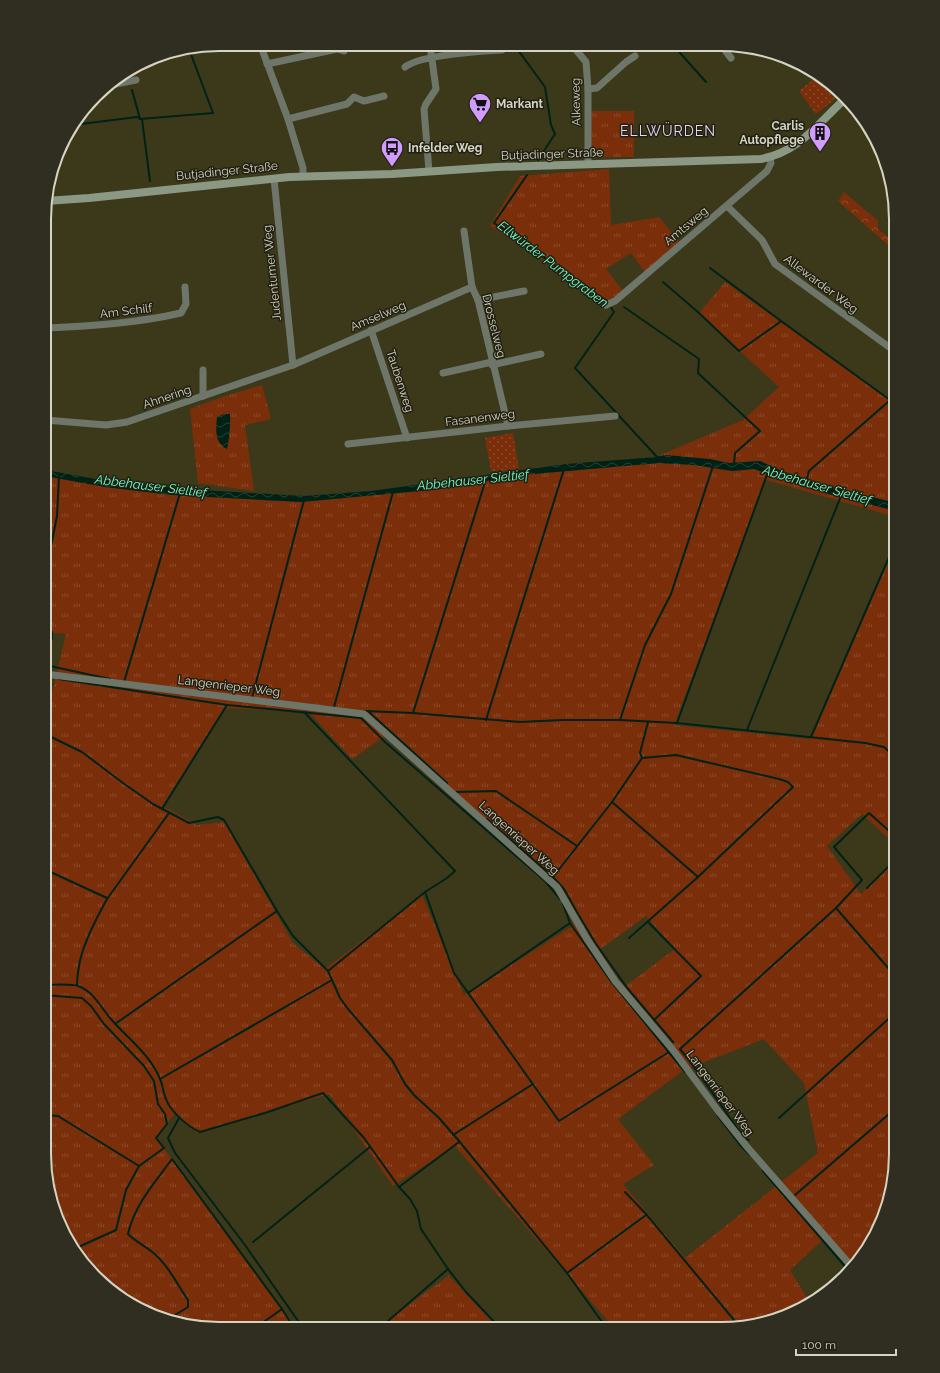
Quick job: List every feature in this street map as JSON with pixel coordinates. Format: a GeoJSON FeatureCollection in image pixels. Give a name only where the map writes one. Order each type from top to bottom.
{"type":"FeatureCollection","features":[{"type":"Feature","properties":{"kind":"main road","name":"Butjadinger Straße"},"geometry":{"type":"LineString","coordinates":[[52,200],[303,176],[392,174],[588,164],[749,160],[770,158],[785,152],[807,137],[842,102]]}},
{"type":"Feature","properties":{"kind":"street"},"geometry":{"type":"LineString","coordinates":[[262,51],[288,119],[303,168],[303,176]]}},
{"type":"Feature","properties":{"kind":"street"},"geometry":{"type":"LineString","coordinates":[[267,64],[328,51]]}},
{"type":"Feature","properties":{"kind":"street"},"geometry":{"type":"LineString","coordinates":[[429,171],[424,109],[436,88],[431,51]]}},
{"type":"Feature","properties":{"kind":"street"},"geometry":{"type":"LineString","coordinates":[[405,67],[409,64],[432,58],[468,52],[485,51]]}},
{"type":"Feature","properties":{"kind":"street","name":"Alkeweg"},"geometry":{"type":"LineString","coordinates":[[577,51],[586,62],[588,89],[588,164]]}},
{"type":"Feature","properties":{"kind":"street"},"geometry":{"type":"LineString","coordinates":[[725,51],[731,58]]}},
{"type":"Feature","properties":{"kind":"street"},"geometry":{"type":"LineString","coordinates":[[588,89],[597,88],[626,62],[635,56]]}},
{"type":"Feature","properties":{"kind":"street"},"geometry":{"type":"LineString","coordinates":[[120,83],[136,80]]}},
{"type":"Feature","properties":{"kind":"street"},"geometry":{"type":"LineString","coordinates":[[288,119],[347,104],[354,97],[364,101],[384,96]]}},
{"type":"Feature","properties":{"kind":"street","name":"Amtsweg"},"geometry":{"type":"LineString","coordinates":[[606,305],[615,301],[767,171],[771,163],[770,158]]}},
{"type":"Feature","properties":{"kind":"street","name":"Judentumer Weg"},"geometry":{"type":"LineString","coordinates":[[274,179],[293,365]]}},
{"type":"Feature","properties":{"kind":"street","name":"Allewarder Weg"},"geometry":{"type":"LineString","coordinates":[[727,206],[762,240],[775,264],[889,346]]}},
{"type":"Feature","properties":{"kind":"street","name":"Drosselweg"},"geometry":{"type":"LineString","coordinates":[[464,231],[472,287],[478,300],[492,364],[508,426]]}},
{"type":"Feature","properties":{"kind":"street","name":"Am Schilf"},"geometry":{"type":"LineString","coordinates":[[51,328],[92,326],[159,318],[181,313],[186,304],[185,287]]}},
{"type":"Feature","properties":{"kind":"street","name":"Amselweg"},"geometry":{"type":"LineString","coordinates":[[293,365],[472,287]]}},
{"type":"Feature","properties":{"kind":"street"},"geometry":{"type":"LineString","coordinates":[[478,300],[524,291]]}},
{"type":"Feature","properties":{"kind":"street","name":"Taubenweg"},"geometry":{"type":"LineString","coordinates":[[371,330],[407,438]]}},
{"type":"Feature","properties":{"kind":"street"},"geometry":{"type":"LineString","coordinates":[[443,373],[541,354]]}},
{"type":"Feature","properties":{"kind":"street","name":"Ahnering"},"geometry":{"type":"LineString","coordinates":[[51,420],[106,425],[127,422],[293,365]]}},
{"type":"Feature","properties":{"kind":"street"},"geometry":{"type":"LineString","coordinates":[[203,370],[203,396]]}},
{"type":"Feature","properties":{"kind":"street","name":"Fasanenweg"},"geometry":{"type":"LineString","coordinates":[[348,444],[508,426],[615,416]]}},
{"type":"Feature","properties":{"kind":"street","name":"Langenrieper Weg"},"geometry":{"type":"LineString","coordinates":[[51,675],[364,714],[557,887],[587,939],[615,981],[673,1050],[748,1148],[849,1263]]}},
{"type":"Feature","properties":{"kind":"green space"},"geometry":{"type":"Polygon","coordinates":[[[814,79],[835,99],[816,114],[799,91],[814,79]]]}},
{"type":"Feature","properties":{"kind":"green space"},"geometry":{"type":"Polygon","coordinates":[[[591,111],[634,111],[634,157],[591,157],[591,111]]]}},
{"type":"Feature","properties":{"kind":"green space"},"geometry":{"type":"Polygon","coordinates":[[[609,169],[611,225],[659,217],[681,244],[646,274],[631,253],[606,269],[623,291],[607,301],[490,226],[520,176],[609,169]]]}},
{"type":"Feature","properties":{"kind":"green space"},"geometry":{"type":"Polygon","coordinates":[[[844,192],[878,221],[878,229],[889,238],[889,246],[838,201],[844,192]]]}},
{"type":"Feature","properties":{"kind":"green space"},"geometry":{"type":"Polygon","coordinates":[[[725,282],[889,400],[889,501],[827,486],[782,471],[760,461],[729,463],[681,456],[665,455],[656,457],[743,420],[779,387],[699,313],[725,282]]]}},
{"type":"Feature","properties":{"kind":"green space"},"geometry":{"type":"Polygon","coordinates":[[[262,385],[271,419],[245,425],[254,491],[198,483],[190,409],[225,396],[262,385]]]}},
{"type":"Feature","properties":{"kind":"green space"},"geometry":{"type":"Polygon","coordinates":[[[513,433],[519,470],[491,471],[485,438],[513,433]]]}},
{"type":"Feature","properties":{"kind":"green space"},"geometry":{"type":"Polygon","coordinates":[[[659,463],[694,465],[732,471],[754,469],[828,494],[889,509],[889,515],[766,480],[674,725],[810,739],[889,561],[889,839],[862,814],[827,846],[861,894],[889,866],[888,1176],[880,1208],[872,1229],[861,1248],[848,1264],[825,1238],[790,1270],[807,1299],[796,1305],[754,1319],[732,1322],[609,1322],[455,1146],[393,1186],[329,1094],[197,1133],[174,1114],[156,1138],[292,1322],[197,1321],[165,1313],[144,1305],[125,1294],[100,1273],[79,1248],[68,1229],[54,1187],[51,1165],[51,698],[66,634],[51,633],[51,477],[105,487],[171,495],[301,502],[441,489],[522,475],[659,463]],[[224,708],[162,806],[197,825],[224,822],[293,943],[325,969],[422,895],[464,995],[574,925],[550,877],[387,735],[352,759],[308,711],[224,708]],[[646,916],[599,950],[624,987],[675,949],[646,916]],[[764,1039],[684,1070],[618,1119],[654,1165],[623,1184],[685,1258],[818,1153],[804,1083],[764,1039]]]}},
{"type":"Feature","properties":{"kind":"green space"},"geometry":{"type":"Polygon","coordinates":[[[448,1276],[492,1322],[385,1322],[448,1276]]]}},
{"type":"Feature","properties":{"kind":"water"},"geometry":{"type":"Polygon","coordinates":[[[224,414],[230,414],[227,449],[220,443],[216,431],[217,417],[224,414]]]}},
{"type":"Feature","properties":{"kind":"water","name":"Abbehauser Sieltief"},"geometry":{"type":"Polygon","coordinates":[[[665,455],[710,459],[729,463],[760,461],[782,471],[827,486],[889,501],[889,509],[828,494],[754,469],[732,471],[694,465],[659,463],[522,475],[441,489],[301,502],[171,495],[105,487],[51,477],[51,471],[107,481],[186,489],[304,496],[371,491],[566,464],[665,455]]]}},
{"type":"Feature","properties":{"kind":"waterway","name":"Ellwürder Pumpgraben"},"geometry":{"type":"LineString","coordinates":[[518,51],[545,87],[551,125],[555,134],[538,160]]}},
{"type":"Feature","properties":{"kind":"waterway"},"geometry":{"type":"LineString","coordinates":[[678,51],[706,82]]}},
{"type":"Feature","properties":{"kind":"waterway"},"geometry":{"type":"LineString","coordinates":[[80,124],[137,117],[140,119],[213,113],[191,53]]}},
{"type":"Feature","properties":{"kind":"waterway"},"geometry":{"type":"LineString","coordinates":[[132,90],[140,119]]}},
{"type":"Feature","properties":{"kind":"waterway"},"geometry":{"type":"LineString","coordinates":[[142,119],[150,181]]}},
{"type":"Feature","properties":{"kind":"waterway","name":"Ellwürder Pumpgraben"},"geometry":{"type":"LineString","coordinates":[[527,175],[494,223],[608,302]]}},
{"type":"Feature","properties":{"kind":"waterway"},"geometry":{"type":"LineString","coordinates":[[710,268],[889,399]]}},
{"type":"Feature","properties":{"kind":"waterway"},"geometry":{"type":"LineString","coordinates":[[663,282],[699,313],[739,351],[780,322]]}},
{"type":"Feature","properties":{"kind":"waterway","name":"Ellwürder Pumpgraben"},"geometry":{"type":"LineString","coordinates":[[610,306],[614,312],[575,368],[658,458]]}},
{"type":"Feature","properties":{"kind":"waterway"},"geometry":{"type":"LineString","coordinates":[[624,307],[699,359],[698,373],[760,431],[735,453],[734,464]]}},
{"type":"Feature","properties":{"kind":"waterway","name":"Abbehauser Sieltief"},"geometry":{"type":"LineString","coordinates":[[806,482],[809,471],[889,401]]}},
{"type":"Feature","properties":{"kind":"waterway"},"geometry":{"type":"LineString","coordinates":[[620,720],[645,645],[671,594],[713,466]]}},
{"type":"Feature","properties":{"kind":"waterway"},"geometry":{"type":"LineString","coordinates":[[486,720],[564,469]]}},
{"type":"Feature","properties":{"kind":"waterway","name":"Abbehauser Sieltief"},"geometry":{"type":"LineString","coordinates":[[677,723],[768,472]]}},
{"type":"Feature","properties":{"kind":"waterway"},"geometry":{"type":"LineString","coordinates":[[51,546],[57,516],[59,476]]}},
{"type":"Feature","properties":{"kind":"waterway","name":"Abbehauser Sieltief"},"geometry":{"type":"LineString","coordinates":[[413,713],[486,479]]}},
{"type":"Feature","properties":{"kind":"waterway"},"geometry":{"type":"LineString","coordinates":[[334,707],[393,492]]}},
{"type":"Feature","properties":{"kind":"waterway","name":"Abbehauser Sieltief"},"geometry":{"type":"LineString","coordinates":[[124,682],[180,493]]}},
{"type":"Feature","properties":{"kind":"waterway","name":"Abbehauser Sieltief"},"geometry":{"type":"LineString","coordinates":[[747,730],[841,496]]}},
{"type":"Feature","properties":{"kind":"waterway"},"geometry":{"type":"LineString","coordinates":[[252,698],[304,500]]}},
{"type":"Feature","properties":{"kind":"waterway"},"geometry":{"type":"LineString","coordinates":[[811,737],[889,557]]}},
{"type":"Feature","properties":{"kind":"waterway"},"geometry":{"type":"LineString","coordinates":[[51,632],[52,639]]}},
{"type":"Feature","properties":{"kind":"waterway"},"geometry":{"type":"LineString","coordinates":[[51,666],[110,679]]}},
{"type":"Feature","properties":{"kind":"waterway"},"geometry":{"type":"LineString","coordinates":[[59,679],[227,705],[361,718],[385,742],[545,881],[560,899]]}},
{"type":"Feature","properties":{"kind":"waterway"},"geometry":{"type":"LineString","coordinates":[[162,809],[227,705]]}},
{"type":"Feature","properties":{"kind":"waterway"},"geometry":{"type":"LineString","coordinates":[[365,711],[413,713],[520,722],[620,720],[677,723],[865,743],[884,747],[889,752]]}},
{"type":"Feature","properties":{"kind":"waterway"},"geometry":{"type":"LineString","coordinates":[[304,712],[455,871],[425,892],[328,971]]}},
{"type":"Feature","properties":{"kind":"waterway"},"geometry":{"type":"LineString","coordinates":[[369,712],[447,783]]}},
{"type":"Feature","properties":{"kind":"waterway"},"geometry":{"type":"LineString","coordinates":[[553,877],[612,802],[642,758],[640,753],[648,722]]}},
{"type":"Feature","properties":{"kind":"waterway"},"geometry":{"type":"LineString","coordinates":[[51,737],[82,752],[153,804],[189,823],[218,817],[224,820],[293,936],[328,971],[340,998],[392,1060],[405,1084],[414,1095],[439,1118],[459,1141],[567,1273],[602,1322]]}},
{"type":"Feature","properties":{"kind":"waterway"},"geometry":{"type":"LineString","coordinates":[[629,938],[698,877],[793,787],[788,782],[779,779],[676,755],[642,758]]}},
{"type":"Feature","properties":{"kind":"waterway"},"geometry":{"type":"LineString","coordinates":[[456,792],[496,791],[577,846]]}},
{"type":"Feature","properties":{"kind":"waterway"},"geometry":{"type":"LineString","coordinates":[[612,802],[698,877]]}},
{"type":"Feature","properties":{"kind":"waterway"},"geometry":{"type":"LineString","coordinates":[[77,985],[83,949],[90,931],[103,906],[169,813]]}},
{"type":"Feature","properties":{"kind":"waterway"},"geometry":{"type":"LineString","coordinates":[[749,1140],[745,1139],[680,1049],[836,908],[862,880],[834,847],[869,813],[889,831]]}},
{"type":"Feature","properties":{"kind":"waterway"},"geometry":{"type":"LineString","coordinates":[[487,819],[553,877],[564,889],[596,944],[628,989],[673,1042]]}},
{"type":"Feature","properties":{"kind":"waterway"},"geometry":{"type":"LineString","coordinates":[[867,888],[889,866]]}},
{"type":"Feature","properties":{"kind":"waterway"},"geometry":{"type":"LineString","coordinates":[[51,872],[107,898]]}},
{"type":"Feature","properties":{"kind":"waterway"},"geometry":{"type":"LineString","coordinates":[[425,892],[454,973],[559,1121],[669,1052]]}},
{"type":"Feature","properties":{"kind":"waterway"},"geometry":{"type":"LineString","coordinates":[[563,904],[570,923],[610,980],[685,1072]]}},
{"type":"Feature","properties":{"kind":"waterway"},"geometry":{"type":"LineString","coordinates":[[836,908],[889,969]]}},
{"type":"Feature","properties":{"kind":"waterway"},"geometry":{"type":"LineString","coordinates":[[115,1024],[277,911]]}},
{"type":"Feature","properties":{"kind":"waterway"},"geometry":{"type":"LineString","coordinates":[[648,922],[701,976],[654,1020]]}},
{"type":"Feature","properties":{"kind":"waterway"},"geometry":{"type":"LineString","coordinates":[[468,993],[570,923]]}},
{"type":"Feature","properties":{"kind":"waterway"},"geometry":{"type":"LineString","coordinates":[[160,1079],[332,980]]}},
{"type":"Feature","properties":{"kind":"waterway"},"geometry":{"type":"LineString","coordinates":[[51,985],[75,985],[88,991],[116,1025],[144,1054],[156,1070],[162,1084],[165,1097],[171,1109],[185,1123],[200,1132],[268,1112],[323,1093],[364,1138],[399,1187],[410,1199],[417,1211],[421,1229],[448,1269],[466,1292],[494,1322]]}},
{"type":"Feature","properties":{"kind":"waterway"},"geometry":{"type":"LineString","coordinates":[[51,996],[82,998],[91,1006],[104,1024],[144,1066],[154,1081],[158,1104],[165,1114],[167,1124],[156,1138],[164,1148],[139,1166],[126,1190],[116,1230],[78,1247]]}},
{"type":"Feature","properties":{"kind":"waterway"},"geometry":{"type":"LineString","coordinates":[[779,1118],[889,1018]]}},
{"type":"Feature","properties":{"kind":"waterway"},"geometry":{"type":"LineString","coordinates":[[453,1135],[533,1084]]}},
{"type":"Feature","properties":{"kind":"waterway"},"geometry":{"type":"LineString","coordinates":[[795,1195],[889,1114]]}},
{"type":"Feature","properties":{"kind":"waterway"},"geometry":{"type":"LineString","coordinates":[[717,1115],[740,1145],[750,1155]]}},
{"type":"Feature","properties":{"kind":"waterway"},"geometry":{"type":"LineString","coordinates":[[51,1116],[58,1116],[139,1166]]}},
{"type":"Feature","properties":{"kind":"waterway"},"geometry":{"type":"LineString","coordinates":[[179,1118],[168,1138],[175,1153],[245,1245],[299,1322]]}},
{"type":"Feature","properties":{"kind":"waterway"},"geometry":{"type":"LineString","coordinates":[[399,1187],[459,1142]]}},
{"type":"Feature","properties":{"kind":"waterway"},"geometry":{"type":"LineString","coordinates":[[253,1242],[370,1147]]}},
{"type":"Feature","properties":{"kind":"waterway"},"geometry":{"type":"LineString","coordinates":[[174,1316],[188,1307],[188,1300],[162,1261],[128,1234],[140,1204],[152,1185],[172,1159],[290,1322]]}},
{"type":"Feature","properties":{"kind":"waterway"},"geometry":{"type":"LineString","coordinates":[[763,1171],[845,1267]]}},
{"type":"Feature","properties":{"kind":"waterway"},"geometry":{"type":"LineString","coordinates":[[625,1192],[646,1214],[735,1322]]}},
{"type":"Feature","properties":{"kind":"waterway"},"geometry":{"type":"LineString","coordinates":[[567,1273],[646,1215]]}},
{"type":"Feature","properties":{"kind":"waterway"},"geometry":{"type":"LineString","coordinates":[[387,1322],[448,1269]]}},
{"type":"Feature","properties":{"kind":"waterway"},"geometry":{"type":"LineString","coordinates":[[264,1322],[282,1309]]}},
{"type":"Feature","properties":{"kind":"place","name":"Markant"},"geometry":{"type":"Point","coordinates":[480,124]}},
{"type":"Feature","properties":{"kind":"place","name":"Carlis Autopflege"},"geometry":{"type":"Point","coordinates":[820,152]}},
{"type":"Feature","properties":{"kind":"place","name":"Infelder Weg"},"geometry":{"type":"Point","coordinates":[392,168]}},
{"type":"Feature","properties":{"kind":"district","name":"ELLWÜRDEN"},"geometry":{"type":"Point","coordinates":[668,131]}}]}
